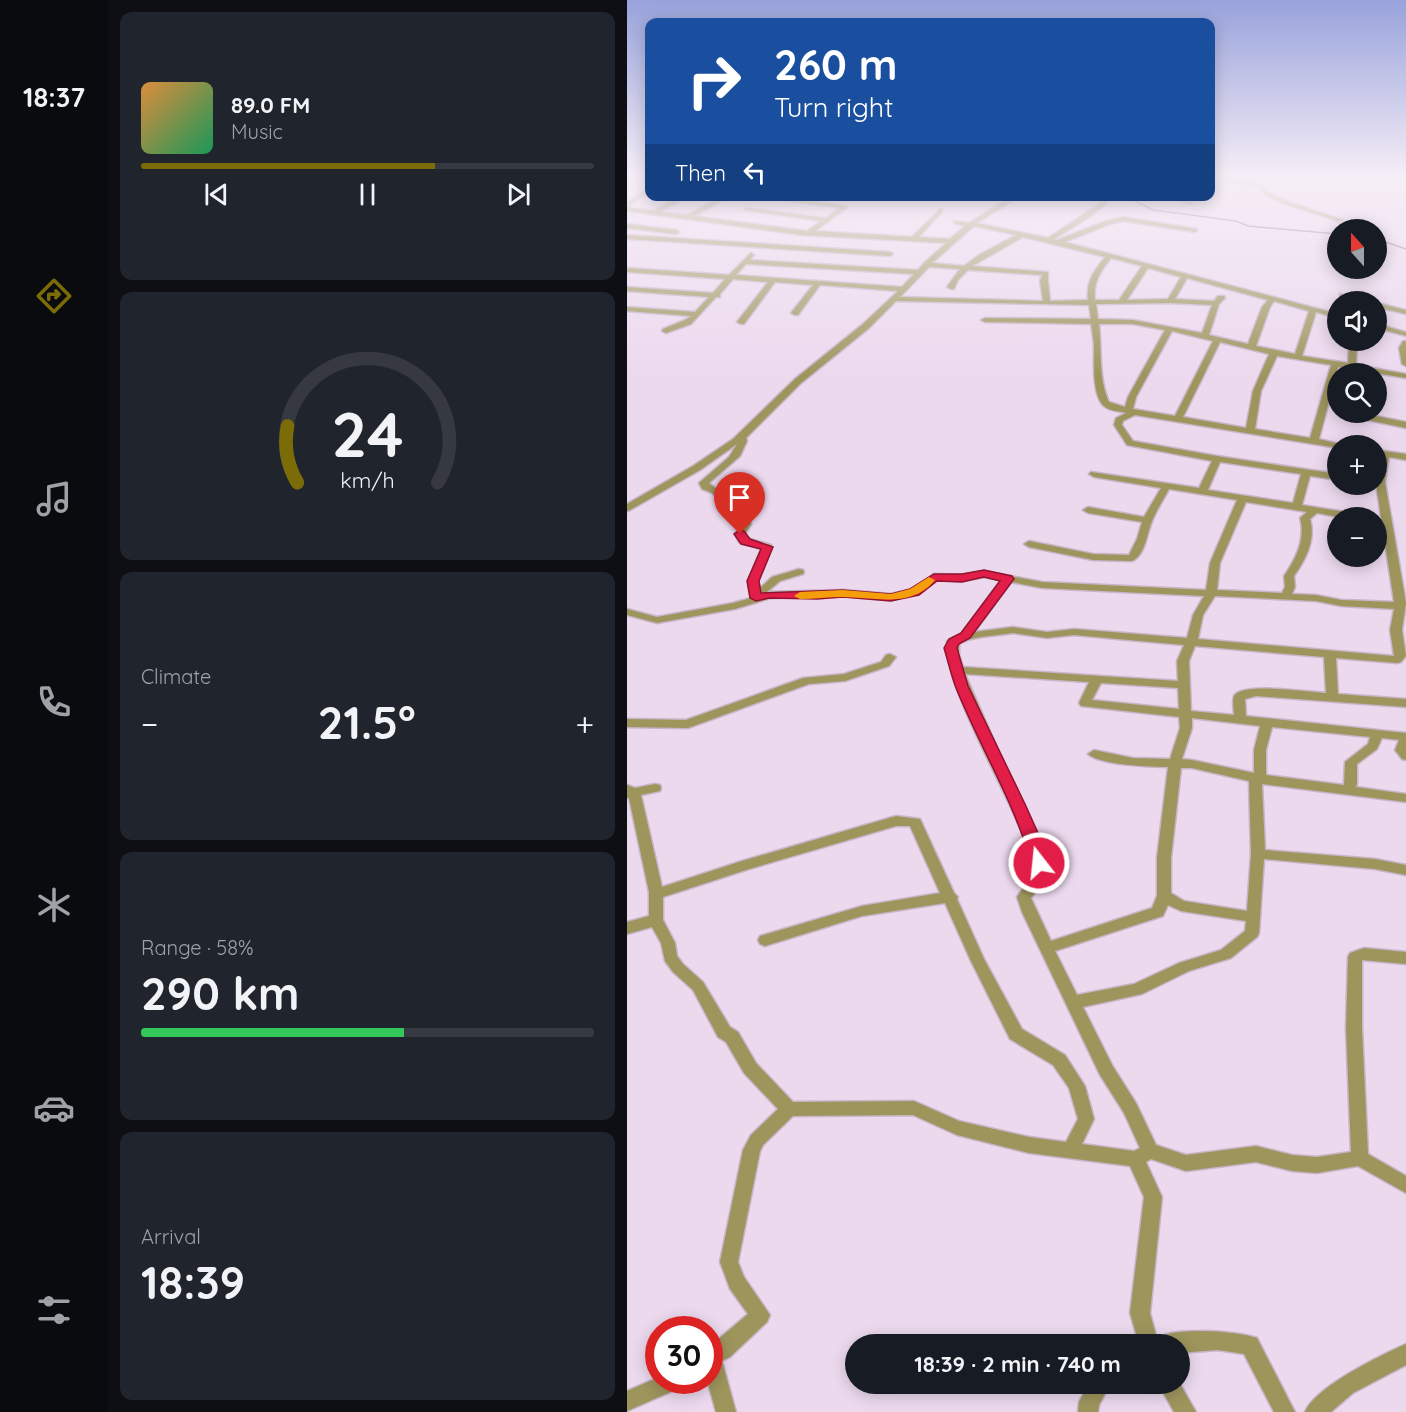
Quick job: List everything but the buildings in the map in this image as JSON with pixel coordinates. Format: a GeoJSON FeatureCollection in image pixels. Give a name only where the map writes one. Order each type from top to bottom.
{"type":"FeatureCollection","features":[{"type":"Feature","properties":{"kind":"street"},"geometry":{"type":"LineString","coordinates":[[731,244],[890,254]]}},
{"type":"Feature","properties":{"kind":"street"},"geometry":{"type":"LineString","coordinates":[[865,287],[897,244]]}},
{"type":"Feature","properties":{"kind":"street"},"geometry":{"type":"LineString","coordinates":[[627,508],[692,471],[741,437],[799,381],[856,335],[895,299],[948,244]]}},
{"type":"Feature","properties":{"kind":"street"},"geometry":{"type":"LineString","coordinates":[[951,287],[952,281],[959,272],[967,269],[978,258],[1004,244]]}},
{"type":"Feature","properties":{"kind":"street"},"geometry":{"type":"LineString","coordinates":[[1066,244],[1327,313]]}},
{"type":"Feature","properties":{"kind":"street"},"geometry":{"type":"LineString","coordinates":[[666,331],[688,322],[697,314],[717,295],[758,246]]}},
{"type":"Feature","properties":{"kind":"street"},"geometry":{"type":"LineString","coordinates":[[1110,255],[1096,273],[1090,287],[1098,347],[1095,355],[1103,401],[1108,406],[1327,443]]}},
{"type":"Feature","properties":{"kind":"street"},"geometry":{"type":"LineString","coordinates":[[746,262],[878,269],[967,269],[1046,273],[1044,281],[1047,303]]}},
{"type":"Feature","properties":{"kind":"street"},"geometry":{"type":"LineString","coordinates":[[1122,301],[1147,264]]}},
{"type":"Feature","properties":{"kind":"street"},"geometry":{"type":"LineString","coordinates":[[627,270],[905,289]]}},
{"type":"Feature","properties":{"kind":"street"},"geometry":{"type":"LineString","coordinates":[[1170,301],[1185,275]]}},
{"type":"Feature","properties":{"kind":"street"},"geometry":{"type":"LineString","coordinates":[[741,322],[772,280]]}},
{"type":"Feature","properties":{"kind":"street"},"geometry":{"type":"LineString","coordinates":[[795,313],[817,284]]}},
{"type":"Feature","properties":{"kind":"street"},"geometry":{"type":"LineString","coordinates":[[1205,337],[1217,303],[1229,288]]}},
{"type":"Feature","properties":{"kind":"street"},"geometry":{"type":"LineString","coordinates":[[627,289],[717,295]]}},
{"type":"Feature","properties":{"kind":"street"},"geometry":{"type":"LineString","coordinates":[[895,299],[1047,303],[1091,301],[1217,303]]}},
{"type":"Feature","properties":{"kind":"street"},"geometry":{"type":"LineString","coordinates":[[1251,348],[1266,307],[1272,299]]}},
{"type":"Feature","properties":{"kind":"street"},"geometry":{"type":"LineString","coordinates":[[1387,307],[1406,312]]}},
{"type":"Feature","properties":{"kind":"street"},"geometry":{"type":"LineString","coordinates":[[627,309],[697,314]]}},
{"type":"Feature","properties":{"kind":"street"},"geometry":{"type":"LineString","coordinates":[[1298,357],[1313,310]]}},
{"type":"Feature","properties":{"kind":"street"},"geometry":{"type":"LineString","coordinates":[[985,320],[1133,322],[1330,363]]}},
{"type":"Feature","properties":{"kind":"street"},"geometry":{"type":"LineString","coordinates":[[1170,328],[1132,397],[1131,411],[1119,420],[1118,425],[1130,443],[1327,476]]}},
{"type":"Feature","properties":{"kind":"street"},"geometry":{"type":"LineString","coordinates":[[1387,329],[1406,334]]}},
{"type":"Feature","properties":{"kind":"street"},"geometry":{"type":"LineString","coordinates":[[1178,418],[1217,340]]}},
{"type":"Feature","properties":{"kind":"street"},"geometry":{"type":"LineString","coordinates":[[1406,343],[1403,348],[1406,364]]}},
{"type":"Feature","properties":{"kind":"street"},"geometry":{"type":"LineString","coordinates":[[1250,430],[1257,391],[1275,353]]}},
{"type":"Feature","properties":{"kind":"street"},"geometry":{"type":"LineString","coordinates":[[1387,372],[1406,376]]}},
{"type":"Feature","properties":{"kind":"street"},"geometry":{"type":"LineString","coordinates":[[1314,440],[1327,394]]}},
{"type":"Feature","properties":{"kind":"street"},"geometry":{"type":"LineString","coordinates":[[1323,409],[1327,410]]}},
{"type":"Feature","properties":{"kind":"street"},"geometry":{"type":"LineString","coordinates":[[1387,421],[1406,425]]}},
{"type":"Feature","properties":{"kind":"street"},"geometry":{"type":"LineString","coordinates":[[741,437],[743,441],[741,449],[704,483],[705,487],[715,491],[746,518],[740,534],[743,540],[767,547],[753,581],[756,598]]}},
{"type":"Feature","properties":{"kind":"street"},"geometry":{"type":"LineString","coordinates":[[1387,454],[1406,457]]}},
{"type":"Feature","properties":{"kind":"street"},"geometry":{"type":"LineString","coordinates":[[1202,492],[1217,459]]}},
{"type":"Feature","properties":{"kind":"street"},"geometry":{"type":"LineString","coordinates":[[1297,506],[1307,473]]}},
{"type":"Feature","properties":{"kind":"street"},"geometry":{"type":"LineString","coordinates":[[1094,474],[1327,511]]}},
{"type":"Feature","properties":{"kind":"street"},"geometry":{"type":"LineString","coordinates":[[1029,544],[1092,557],[1132,558],[1142,539],[1147,520],[1167,485]]}},
{"type":"Feature","properties":{"kind":"street"},"geometry":{"type":"LineString","coordinates":[[1047,948],[1158,912],[1164,896],[1164,858],[1175,762],[1183,741],[1187,714],[1183,661],[1199,615],[1211,594],[1215,563],[1243,498]]}},
{"type":"Feature","properties":{"kind":"street"},"geometry":{"type":"LineString","coordinates":[[1285,597],[1290,587],[1289,576],[1301,559],[1308,529],[1305,518],[1316,509]]}},
{"type":"Feature","properties":{"kind":"street"},"geometry":{"type":"LineString","coordinates":[[1088,510],[1147,520]]}},
{"type":"Feature","properties":{"kind":"street"},"geometry":{"type":"LineString","coordinates":[[1148,1334],[1140,1313],[1153,1197],[1130,1108],[1106,1070],[1025,897],[1037,880],[1039,863],[1030,833],[967,699],[956,670],[951,648],[953,641],[965,636],[1019,630],[1047,634],[1074,632],[1397,660],[1400,656],[1396,630],[1403,600],[1387,542]]}},
{"type":"Feature","properties":{"kind":"street"},"geometry":{"type":"LineString","coordinates":[[756,598],[776,579],[799,572]]}},
{"type":"Feature","properties":{"kind":"street"},"geometry":{"type":"LineString","coordinates":[[627,612],[651,619],[664,619],[735,606],[769,595],[817,596],[843,593],[891,597],[914,592],[934,577],[962,578],[984,574],[1042,585],[1316,598],[1341,603],[1403,600]]}},
{"type":"Feature","properties":{"kind":"street"},"geometry":{"type":"LineString","coordinates":[[965,636],[1008,579]]}},
{"type":"Feature","properties":{"kind":"street"},"geometry":{"type":"LineString","coordinates":[[1330,654],[1332,698]]}},
{"type":"Feature","properties":{"kind":"street"},"geometry":{"type":"LineString","coordinates":[[627,723],[688,724],[807,681],[845,677],[885,664],[890,657]]}},
{"type":"Feature","properties":{"kind":"street"},"geometry":{"type":"LineString","coordinates":[[956,670],[1185,685]]}},
{"type":"Feature","properties":{"kind":"street"},"geometry":{"type":"LineString","coordinates":[[1097,679],[1085,703],[1406,737],[1401,750],[1406,756]]}},
{"type":"Feature","properties":{"kind":"street"},"geometry":{"type":"LineString","coordinates":[[1240,719],[1239,698],[1244,694],[1256,692],[1406,704]]}},
{"type":"Feature","properties":{"kind":"street"},"geometry":{"type":"LineString","coordinates":[[1074,1002],[1137,990],[1184,967],[1226,954],[1252,933],[1258,854],[1258,778],[1260,750],[1267,722]]}},
{"type":"Feature","properties":{"kind":"street"},"geometry":{"type":"LineString","coordinates":[[1347,791],[1351,784],[1351,762],[1373,746],[1378,734]]}},
{"type":"Feature","properties":{"kind":"street"},"geometry":{"type":"LineString","coordinates":[[1094,754],[1133,762],[1175,762],[1258,778],[1406,798]]}},
{"type":"Feature","properties":{"kind":"street"},"geometry":{"type":"LineString","coordinates":[[655,788],[629,792],[656,894],[656,920],[668,943],[670,957],[678,968],[698,986],[724,1032],[732,1037],[750,1068],[789,1109]]}},
{"type":"Feature","properties":{"kind":"street"},"geometry":{"type":"LineString","coordinates":[[656,894],[896,821],[915,822],[977,958],[1016,1034],[1059,1060],[1077,1086],[1086,1119],[1071,1150]]}},
{"type":"Feature","properties":{"kind":"street"},"geometry":{"type":"LineString","coordinates":[[1258,854],[1375,864],[1406,870]]}},
{"type":"Feature","properties":{"kind":"street"},"geometry":{"type":"LineString","coordinates":[[1164,896],[1181,906],[1252,917]]}},
{"type":"Feature","properties":{"kind":"street"},"geometry":{"type":"LineString","coordinates":[[765,940],[862,911],[951,897]]}},
{"type":"Feature","properties":{"kind":"street"},"geometry":{"type":"LineString","coordinates":[[627,928],[656,920]]}},
{"type":"Feature","properties":{"kind":"street"},"geometry":{"type":"LineString","coordinates":[[1360,1158],[1354,1028],[1355,957],[1364,954],[1406,958]]}},
{"type":"Feature","properties":{"kind":"street"},"geometry":{"type":"LineString","coordinates":[[723,1350],[760,1315],[737,1283],[729,1262],[752,1150],[757,1140],[789,1109],[914,1108],[957,1128],[1029,1145],[1143,1155],[1187,1163],[1256,1154],[1292,1163],[1317,1165],[1360,1158],[1406,1185]]}},
{"type":"Feature","properties":{"kind":"street"},"geometry":{"type":"LineString","coordinates":[[1190,1342],[1218,1340],[1250,1345],[1285,1412]]}},
{"type":"Feature","properties":{"kind":"street"},"geometry":{"type":"LineString","coordinates":[[1315,1412],[1346,1386],[1406,1354]]}},
{"type":"Feature","properties":{"kind":"street"},"geometry":{"type":"LineString","coordinates":[[627,1401],[645,1393]]}},
{"type":"Feature","properties":{"kind":"street"},"geometry":{"type":"LineString","coordinates":[[721,1394],[726,1412]]}},
{"type":"Feature","properties":{"kind":"street"},"geometry":{"type":"LineString","coordinates":[[1088,1412],[1089,1402],[1094,1394]]}},
{"type":"Feature","properties":{"kind":"street"},"geometry":{"type":"LineString","coordinates":[[1175,1394],[1186,1412]]}},
{"type":"Feature","properties":{"kind":"waterway"},"geometry":{"type":"LineString","coordinates":[[1391,244],[1406,249]]}},
{"type":"Feature","properties":{"kind":"slow traffic"},"geometry":{"type":"LineString","coordinates":[[800,596],[843,593],[891,597],[914,592],[929,580]]}},
{"type":"Feature","properties":{"kind":"route"},"geometry":{"type":"LineString","coordinates":[[740,534],[745,542],[765,546],[768,550],[761,560],[753,581],[756,598],[769,595],[817,596],[843,593],[891,597],[914,592],[934,577],[962,578],[989,574],[1008,579],[965,636],[953,641],[951,648],[956,670],[967,699],[1018,804],[1039,863]]}}]}
